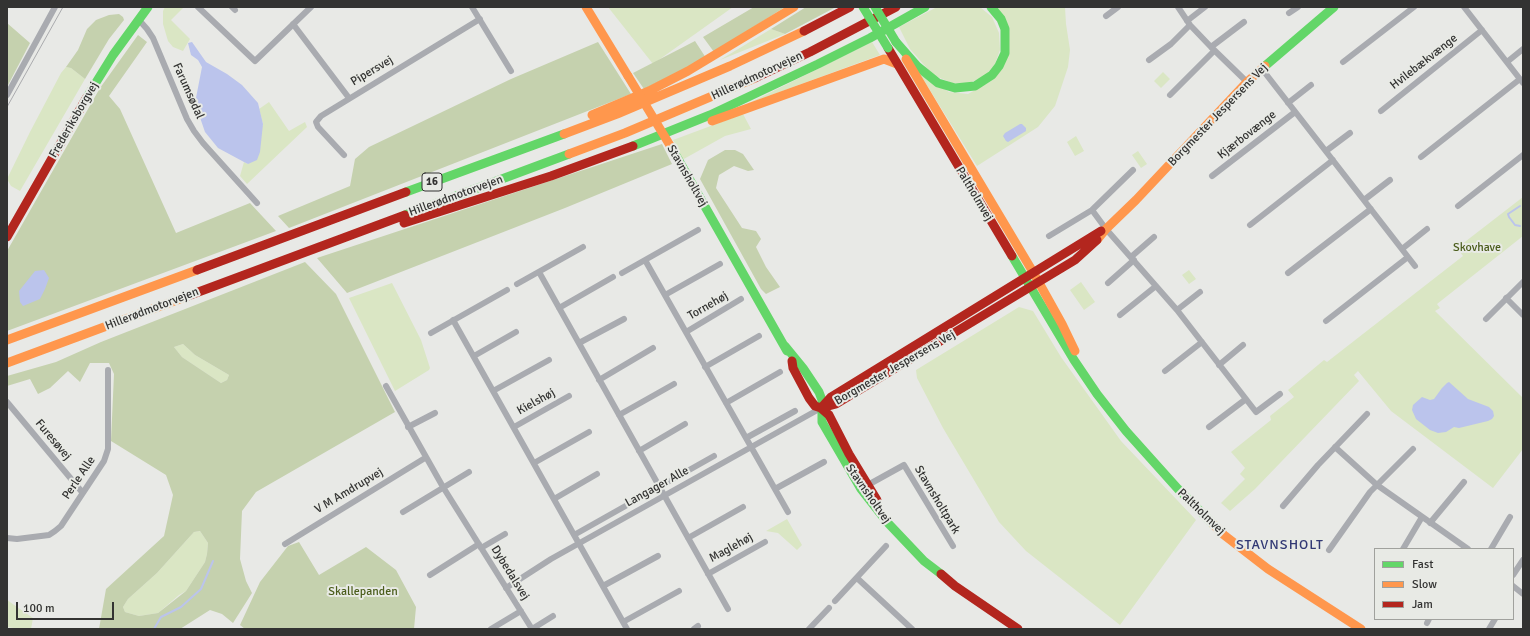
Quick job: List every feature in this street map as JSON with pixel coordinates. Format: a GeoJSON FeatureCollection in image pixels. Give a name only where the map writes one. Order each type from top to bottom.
{"type":"FeatureCollection","features":[{"type":"Feature","properties":{"kind":"main road","name":"Frederiksborgvej"},"geometry":{"type":"LineString","coordinates":[[7,237],[113,55],[148,7]]}},
{"type":"Feature","properties":{"kind":"main road","name":"Stavnsholtvej"},"geometry":{"type":"LineString","coordinates":[[586,7],[674,152],[763,310],[785,346],[819,392],[822,400],[821,408]]}},
{"type":"Feature","properties":{"kind":"main road"},"geometry":{"type":"LineString","coordinates":[[502,156],[525,143],[649,91],[682,74],[794,7]]}},
{"type":"Feature","properties":{"kind":"main road","name":"Hillerødmotorvejen"},"geometry":{"type":"LineString","coordinates":[[7,340],[617,114],[730,66],[798,34],[850,7]]}},
{"type":"Feature","properties":{"kind":"main road","name":"Paltholmvej"},"geometry":{"type":"LineString","coordinates":[[863,7],[1024,278],[1088,380],[1126,431],[1149,459],[1224,534],[1268,569],[1362,629]]}},
{"type":"Feature","properties":{"kind":"main road","name":"Paltholmvej"},"geometry":{"type":"LineString","coordinates":[[875,7],[1039,282],[1062,324],[1088,380]]}},
{"type":"Feature","properties":{"kind":"main road","name":"Hillerødmotorvejen"},"geometry":{"type":"LineString","coordinates":[[7,363],[619,136],[740,86],[810,52],[896,7]]}},
{"type":"Feature","properties":{"kind":"main road"},"geometry":{"type":"LineString","coordinates":[[390,221],[396,226],[613,154],[710,114],[785,80],[870,38],[925,7]]}},
{"type":"Feature","properties":{"kind":"main road"},"geometry":{"type":"LineString","coordinates":[[896,42],[917,66],[938,83],[955,88],[975,86],[992,75],[999,66],[1005,53],[1005,29],[1001,19],[991,7]]}},
{"type":"Feature","properties":{"kind":"main road","name":"Borgmester Jespersens Vej"},"geometry":{"type":"LineString","coordinates":[[821,408],[836,404],[1031,288],[1075,260],[1093,245],[1106,229],[1136,200],[1247,82],[1334,7]]}},
{"type":"Feature","properties":{"kind":"main road"},"geometry":{"type":"LineString","coordinates":[[613,154],[643,146],[884,59],[897,64]]}},
{"type":"Feature","properties":{"kind":"main road","name":"Borgmester Jespersens Vej"},"geometry":{"type":"LineString","coordinates":[[821,408],[831,396],[893,357],[1106,229]]}},
{"type":"Feature","properties":{"kind":"main road","name":"Stavnsholtvej"},"geometry":{"type":"LineString","coordinates":[[785,346],[792,361],[793,368],[809,398],[815,406],[821,408],[829,415],[864,487],[901,531],[929,560],[934,568],[955,586],[1018,629]]}},
{"type":"Feature","properties":{"kind":"street"},"geometry":{"type":"LineString","coordinates":[[7,95],[55,7]]}},
{"type":"Feature","properties":{"kind":"street"},"geometry":{"type":"LineString","coordinates":[[198,7],[255,61],[311,7]]}},
{"type":"Feature","properties":{"kind":"street"},"geometry":{"type":"LineString","coordinates":[[472,7],[511,71]]}},
{"type":"Feature","properties":{"kind":"street"},"geometry":{"type":"LineString","coordinates":[[1106,16],[1118,7]]}},
{"type":"Feature","properties":{"kind":"street"},"geometry":{"type":"LineString","coordinates":[[1178,7],[1189,23],[1212,49],[1247,82]]}},
{"type":"Feature","properties":{"kind":"street"},"geometry":{"type":"LineString","coordinates":[[1149,60],[1171,44],[1205,7]]}},
{"type":"Feature","properties":{"kind":"street"},"geometry":{"type":"LineString","coordinates":[[1289,14],[1298,7]]}},
{"type":"Feature","properties":{"kind":"street"},"geometry":{"type":"LineString","coordinates":[[1343,62],[1414,7]]}},
{"type":"Feature","properties":{"kind":"street"},"geometry":{"type":"LineString","coordinates":[[1421,157],[1521,81],[1464,7]]}},
{"type":"Feature","properties":{"kind":"street","name":"Pipersvej"},"geometry":{"type":"LineString","coordinates":[[344,156],[318,127],[316,122],[321,116],[480,19]]}},
{"type":"Feature","properties":{"kind":"street","name":"Farumsødal"},"geometry":{"type":"LineString","coordinates":[[138,20],[153,38],[187,119],[194,131],[257,203]]}},
{"type":"Feature","properties":{"kind":"street"},"geometry":{"type":"LineString","coordinates":[[1170,95],[1212,49],[1244,22]]}},
{"type":"Feature","properties":{"kind":"street"},"geometry":{"type":"LineString","coordinates":[[293,24],[349,98]]}},
{"type":"Feature","properties":{"kind":"street","name":"Hvilebækvænge"},"geometry":{"type":"LineString","coordinates":[[1380,111],[1482,30]]}},
{"type":"Feature","properties":{"kind":"street"},"geometry":{"type":"LineString","coordinates":[[1507,62],[1523,49]]}},
{"type":"Feature","properties":{"kind":"street","name":"Kjærbovænge"},"geometry":{"type":"LineString","coordinates":[[1262,69],[1415,266]]}},
{"type":"Feature","properties":{"kind":"street","name":"Kjærbovænge"},"geometry":{"type":"LineString","coordinates":[[1288,103],[1311,85]]}},
{"type":"Feature","properties":{"kind":"street","name":"Kjærbovænge"},"geometry":{"type":"LineString","coordinates":[[1212,176],[1295,112]]}},
{"type":"Feature","properties":{"kind":"street"},"geometry":{"type":"LineString","coordinates":[[1326,152],[1350,133]]}},
{"type":"Feature","properties":{"kind":"street"},"geometry":{"type":"LineString","coordinates":[[946,147],[956,141]]}},
{"type":"Feature","properties":{"kind":"street"},"geometry":{"type":"LineString","coordinates":[[1458,206],[1523,155]]}},
{"type":"Feature","properties":{"kind":"street"},"geometry":{"type":"LineString","coordinates":[[1250,225],[1332,160]]}},
{"type":"Feature","properties":{"kind":"street"},"geometry":{"type":"LineString","coordinates":[[1049,236],[1092,210],[1133,170]]}},
{"type":"Feature","properties":{"kind":"street"},"geometry":{"type":"LineString","coordinates":[[1364,200],[1390,180]]}},
{"type":"Feature","properties":{"kind":"street"},"geometry":{"type":"LineString","coordinates":[[1288,273],[1371,209]]}},
{"type":"Feature","properties":{"kind":"street"},"geometry":{"type":"LineString","coordinates":[[1092,210],[1106,229],[1177,310],[1256,412],[1280,394]]}},
{"type":"Feature","properties":{"kind":"street"},"geometry":{"type":"LineString","coordinates":[[1402,249],[1427,229]]}},
{"type":"Feature","properties":{"kind":"street"},"geometry":{"type":"LineString","coordinates":[[622,273],[698,230]]}},
{"type":"Feature","properties":{"kind":"street"},"geometry":{"type":"LineString","coordinates":[[1108,283],[1154,237]]}},
{"type":"Feature","properties":{"kind":"street"},"geometry":{"type":"LineString","coordinates":[[517,284],[583,247]]}},
{"type":"Feature","properties":{"kind":"street"},"geometry":{"type":"LineString","coordinates":[[1326,321],[1408,257]]}},
{"type":"Feature","properties":{"kind":"street","name":"Tornehøj"},"geometry":{"type":"LineString","coordinates":[[645,260],[788,512]]}},
{"type":"Feature","properties":{"kind":"street"},"geometry":{"type":"LineString","coordinates":[[665,295],[720,264]]}},
{"type":"Feature","properties":{"kind":"street","name":"Maglehøj"},"geometry":{"type":"LineString","coordinates":[[539,272],[728,609]]}},
{"type":"Feature","properties":{"kind":"street"},"geometry":{"type":"LineString","coordinates":[[559,308],[614,277]]}},
{"type":"Feature","properties":{"kind":"street"},"geometry":{"type":"LineString","coordinates":[[1486,319],[1523,282]]}},
{"type":"Feature","properties":{"kind":"street"},"geometry":{"type":"LineString","coordinates":[[1120,315],[1156,286]]}},
{"type":"Feature","properties":{"kind":"street"},"geometry":{"type":"LineString","coordinates":[[431,333],[507,290]]}},
{"type":"Feature","properties":{"kind":"street"},"geometry":{"type":"LineString","coordinates":[[1177,310],[1200,292]]}},
{"type":"Feature","properties":{"kind":"street"},"geometry":{"type":"LineString","coordinates":[[1506,298],[1523,315]]}},
{"type":"Feature","properties":{"kind":"street","name":"Tornehøj"},"geometry":{"type":"LineString","coordinates":[[686,332],[741,299]]}},
{"type":"Feature","properties":{"kind":"street"},"geometry":{"type":"LineString","coordinates":[[579,344],[624,318]]}},
{"type":"Feature","properties":{"kind":"street","name":"Kielshøj"},"geometry":{"type":"LineString","coordinates":[[453,320],[627,629]]}},
{"type":"Feature","properties":{"kind":"street"},"geometry":{"type":"LineString","coordinates":[[474,356],[516,332]]}},
{"type":"Feature","properties":{"kind":"street"},"geometry":{"type":"LineString","coordinates":[[705,366],[760,336]]}},
{"type":"Feature","properties":{"kind":"street"},"geometry":{"type":"LineString","coordinates":[[1165,371],[1202,342]]}},
{"type":"Feature","properties":{"kind":"street"},"geometry":{"type":"LineString","coordinates":[[1219,365],[1243,346]]}},
{"type":"Feature","properties":{"kind":"street"},"geometry":{"type":"LineString","coordinates":[[599,380],[653,348]]}},
{"type":"Feature","properties":{"kind":"street"},"geometry":{"type":"LineString","coordinates":[[493,391],[549,360]]}},
{"type":"Feature","properties":{"kind":"street","name":"Perle Alle"},"geometry":{"type":"LineString","coordinates":[[7,538],[17,539],[49,535],[55,531],[60,526],[104,461],[108,449],[108,370]]}},
{"type":"Feature","properties":{"kind":"street"},"geometry":{"type":"LineString","coordinates":[[726,403],[780,372]]}},
{"type":"Feature","properties":{"kind":"street"},"geometry":{"type":"LineString","coordinates":[[619,415],[674,384]]}},
{"type":"Feature","properties":{"kind":"street","name":"Dybedalsvej"},"geometry":{"type":"LineString","coordinates":[[386,386],[425,458],[532,629],[553,616]]}},
{"type":"Feature","properties":{"kind":"street","name":"Kielshøj"},"geometry":{"type":"LineString","coordinates":[[514,427],[569,396]]}},
{"type":"Feature","properties":{"kind":"street"},"geometry":{"type":"LineString","coordinates":[[1209,428],[1246,399]]}},
{"type":"Feature","properties":{"kind":"street","name":"Furesøvej"},"geometry":{"type":"LineString","coordinates":[[7,402],[82,492]]}},
{"type":"Feature","properties":{"kind":"street","name":"Langager Alle"},"geometry":{"type":"LineString","coordinates":[[506,588],[551,559],[821,408]]}},
{"type":"Feature","properties":{"kind":"street"},"geometry":{"type":"LineString","coordinates":[[746,438],[795,411]]}},
{"type":"Feature","properties":{"kind":"street"},"geometry":{"type":"LineString","coordinates":[[408,427],[435,413]]}},
{"type":"Feature","properties":{"kind":"street"},"geometry":{"type":"LineString","coordinates":[[1283,506],[1318,465],[1367,414]]}},
{"type":"Feature","properties":{"kind":"street"},"geometry":{"type":"LineString","coordinates":[[640,451],[685,424]]}},
{"type":"Feature","properties":{"kind":"street"},"geometry":{"type":"LineString","coordinates":[[534,463],[589,432]]}},
{"type":"Feature","properties":{"kind":"street"},"geometry":{"type":"LineString","coordinates":[[1335,447],[1377,485],[1467,548]]}},
{"type":"Feature","properties":{"kind":"street"},"geometry":{"type":"LineString","coordinates":[[1329,550],[1370,492],[1413,449]]}},
{"type":"Feature","properties":{"kind":"street"},"geometry":{"type":"LineString","coordinates":[[659,487],[714,456]]}},
{"type":"Feature","properties":{"kind":"street","name":"V M Amdrupvej"},"geometry":{"type":"LineString","coordinates":[[285,544],[425,458]]}},
{"type":"Feature","properties":{"kind":"street"},"geometry":{"type":"LineString","coordinates":[[775,489],[824,462]]}},
{"type":"Feature","properties":{"kind":"street","name":"Stavnsholtpark"},"geometry":{"type":"LineString","coordinates":[[864,487],[904,465],[953,546]]}},
{"type":"Feature","properties":{"kind":"street"},"geometry":{"type":"LineString","coordinates":[[403,512],[469,472]]}},
{"type":"Feature","properties":{"kind":"street"},"geometry":{"type":"LineString","coordinates":[[554,499],[597,474]]}},
{"type":"Feature","properties":{"kind":"street"},"geometry":{"type":"LineString","coordinates":[[1430,523],[1464,482]]}},
{"type":"Feature","properties":{"kind":"street"},"geometry":{"type":"LineString","coordinates":[[574,535],[629,504]]}},
{"type":"Feature","properties":{"kind":"street"},"geometry":{"type":"LineString","coordinates":[[688,538],[743,507]]}},
{"type":"Feature","properties":{"kind":"street"},"geometry":{"type":"LineString","coordinates":[[1491,548],[1510,516]]}},
{"type":"Feature","properties":{"kind":"street"},"geometry":{"type":"LineString","coordinates":[[1404,548],[1422,517]]}},
{"type":"Feature","properties":{"kind":"street","name":"Dybedalsvej"},"geometry":{"type":"LineString","coordinates":[[430,575],[504,534]]}},
{"type":"Feature","properties":{"kind":"street","name":"Maglehøj"},"geometry":{"type":"LineString","coordinates":[[708,574],[765,542]]}},
{"type":"Feature","properties":{"kind":"street"},"geometry":{"type":"LineString","coordinates":[[835,601],[886,546]]}},
{"type":"Feature","properties":{"kind":"street"},"geometry":{"type":"LineString","coordinates":[[603,586],[658,556]]}},
{"type":"Feature","properties":{"kind":"street"},"geometry":{"type":"LineString","coordinates":[[1514,574],[1523,560]]}},
{"type":"Feature","properties":{"kind":"street"},"geometry":{"type":"LineString","coordinates":[[857,578],[912,629]]}},
{"type":"Feature","properties":{"kind":"street"},"geometry":{"type":"LineString","coordinates":[[1514,588],[1523,594]]}},
{"type":"Feature","properties":{"kind":"street"},"geometry":{"type":"LineString","coordinates":[[623,622],[679,591]]}},
{"type":"Feature","properties":{"kind":"street"},"geometry":{"type":"LineString","coordinates":[[809,629],[829,608]]}},
{"type":"Feature","properties":{"kind":"street","name":"Dybedalsvej"},"geometry":{"type":"LineString","coordinates":[[491,629],[521,611]]}},
{"type":"Feature","properties":{"kind":"street"},"geometry":{"type":"LineString","coordinates":[[1489,629],[1494,620]]}},
{"type":"Feature","properties":{"kind":"green space"},"geometry":{"type":"Polygon","coordinates":[[[165,7],[184,7],[171,20],[190,39],[183,51],[173,47],[168,41],[163,24],[163,11],[165,7]]]}},
{"type":"Feature","properties":{"kind":"green space"},"geometry":{"type":"Polygon","coordinates":[[[608,7],[733,7],[653,64],[608,7]]]}},
{"type":"Feature","properties":{"kind":"green space"},"geometry":{"type":"Polygon","coordinates":[[[754,7],[785,7],[714,52],[703,37],[754,7]]]}},
{"type":"Feature","properties":{"kind":"green space"},"geometry":{"type":"Polygon","coordinates":[[[806,7],[836,7],[785,34],[771,29],[806,7]]]}},
{"type":"Feature","properties":{"kind":"green space"},"geometry":{"type":"Polygon","coordinates":[[[937,7],[980,7],[992,17],[999,33],[1000,50],[995,64],[985,76],[967,84],[952,83],[933,75],[910,49],[899,27],[937,7]]]}},
{"type":"Feature","properties":{"kind":"green space"},"geometry":{"type":"Polygon","coordinates":[[[996,7],[1065,7],[1070,50],[1068,67],[1055,106],[1038,127],[977,166],[920,74],[949,92],[968,94],[991,81],[1008,48],[996,7]]]}},
{"type":"Feature","properties":{"kind":"green space"},"geometry":{"type":"Polygon","coordinates":[[[119,14],[124,20],[109,39],[85,79],[71,68],[66,67],[78,50],[87,29],[96,20],[109,15],[119,14]]]}},
{"type":"Feature","properties":{"kind":"green space"},"geometry":{"type":"Polygon","coordinates":[[[7,23],[30,43],[7,87],[7,23]]]}},
{"type":"Feature","properties":{"kind":"green space"},"geometry":{"type":"Polygon","coordinates":[[[771,29],[785,34],[720,60],[771,29]]]}},
{"type":"Feature","properties":{"kind":"green space"},"geometry":{"type":"Polygon","coordinates":[[[138,35],[147,42],[109,96],[120,109],[176,233],[250,203],[276,231],[7,331],[7,251],[100,88],[138,35]]]}},
{"type":"Feature","properties":{"kind":"green space"},"geometry":{"type":"Polygon","coordinates":[[[695,41],[706,58],[644,89],[633,73],[695,41]]]}},
{"type":"Feature","properties":{"kind":"green space"},"geometry":{"type":"Polygon","coordinates":[[[598,42],[631,94],[289,228],[278,216],[350,186],[355,159],[369,147],[511,79],[598,42]]]}},
{"type":"Feature","properties":{"kind":"green space"},"geometry":{"type":"Polygon","coordinates":[[[872,42],[880,55],[747,104],[872,42]]]}},
{"type":"Feature","properties":{"kind":"green space"},"geometry":{"type":"Polygon","coordinates":[[[66,67],[71,68],[85,79],[20,191],[11,186],[7,179],[61,73],[66,67]]]}},
{"type":"Feature","properties":{"kind":"green space"},"geometry":{"type":"Polygon","coordinates":[[[1163,72],[1170,79],[1161,88],[1154,81],[1163,72]]]}},
{"type":"Feature","properties":{"kind":"green space"},"geometry":{"type":"Polygon","coordinates":[[[269,102],[289,131],[305,122],[307,127],[247,184],[240,176],[244,162],[248,164],[263,124],[259,109],[269,102]]]}},
{"type":"Feature","properties":{"kind":"green space"},"geometry":{"type":"Polygon","coordinates":[[[743,114],[751,129],[725,136],[682,160],[679,150],[673,140],[743,114]]]}},
{"type":"Feature","properties":{"kind":"green space"},"geometry":{"type":"Polygon","coordinates":[[[1076,136],[1084,151],[1075,156],[1067,142],[1076,136]]]}},
{"type":"Feature","properties":{"kind":"green space"},"geometry":{"type":"Polygon","coordinates":[[[662,144],[672,164],[565,208],[347,293],[317,258],[662,144]]]}},
{"type":"Feature","properties":{"kind":"green space"},"geometry":{"type":"Polygon","coordinates":[[[725,150],[735,150],[743,154],[754,170],[748,171],[734,166],[719,175],[716,188],[742,228],[756,231],[761,239],[756,247],[766,267],[780,287],[766,294],[761,289],[700,179],[708,160],[725,150]]]}},
{"type":"Feature","properties":{"kind":"green space"},"geometry":{"type":"Polygon","coordinates":[[[1138,151],[1147,164],[1141,168],[1132,155],[1138,151]]]}},
{"type":"Feature","properties":{"kind":"green space","name":"Skovhave"},"geometry":{"type":"Polygon","coordinates":[[[1523,197],[1523,236],[1437,304],[1440,308],[1435,311],[1523,398],[1523,449],[1493,488],[1391,411],[1358,371],[1354,375],[1359,381],[1255,489],[1230,511],[1221,503],[1245,479],[1240,474],[1245,468],[1231,452],[1271,420],[1270,416],[1294,397],[1288,390],[1324,360],[1327,362],[1463,256],[1457,248],[1523,197]]]}},
{"type":"Feature","properties":{"kind":"green space"},"geometry":{"type":"Polygon","coordinates":[[[305,262],[336,294],[395,412],[256,492],[242,511],[240,559],[246,581],[252,593],[233,623],[222,614],[210,610],[180,629],[99,629],[106,589],[164,536],[173,495],[166,475],[111,441],[114,374],[109,363],[90,363],[80,382],[68,371],[50,388],[38,394],[30,379],[7,386],[7,376],[56,362],[101,342],[305,262]],[[183,344],[174,347],[182,357],[221,383],[227,380],[229,375],[195,355],[183,344]],[[200,531],[194,532],[157,573],[128,599],[123,607],[125,612],[139,616],[158,613],[186,591],[205,562],[207,554],[208,543],[200,531]]]}},
{"type":"Feature","properties":{"kind":"green space"},"geometry":{"type":"Polygon","coordinates":[[[1189,270],[1196,279],[1189,284],[1182,275],[1189,270]]]}},
{"type":"Feature","properties":{"kind":"green space"},"geometry":{"type":"Polygon","coordinates":[[[1081,282],[1095,302],[1084,310],[1070,290],[1081,282]]]}},
{"type":"Feature","properties":{"kind":"green space"},"geometry":{"type":"Polygon","coordinates":[[[392,283],[421,340],[430,368],[395,391],[349,298],[392,283]]]}},
{"type":"Feature","properties":{"kind":"green space"},"geometry":{"type":"Polygon","coordinates":[[[1019,307],[1033,311],[1061,357],[1121,441],[1196,520],[1120,625],[1026,551],[999,522],[943,428],[917,378],[916,370],[1019,307]]]}},
{"type":"Feature","properties":{"kind":"green space"},"geometry":{"type":"Polygon","coordinates":[[[183,344],[195,355],[229,375],[227,380],[221,383],[182,357],[174,347],[183,344]]]}},
{"type":"Feature","properties":{"kind":"green space"},"geometry":{"type":"Polygon","coordinates":[[[787,519],[802,545],[797,550],[778,533],[766,531],[787,519]]]}},
{"type":"Feature","properties":{"kind":"green space"},"geometry":{"type":"Polygon","coordinates":[[[200,531],[208,543],[207,554],[205,562],[186,591],[158,613],[139,616],[125,612],[123,607],[128,599],[157,573],[194,532],[200,531]]]}},
{"type":"Feature","properties":{"kind":"green space","name":"Skallepanden"},"geometry":{"type":"Polygon","coordinates":[[[299,542],[319,575],[366,547],[396,570],[416,607],[414,629],[245,629],[240,625],[260,582],[288,546],[299,542]]]}},
{"type":"Feature","properties":{"kind":"green space"},"geometry":{"type":"Polygon","coordinates":[[[7,600],[33,618],[31,629],[7,627],[7,600]]]}},
{"type":"Feature","properties":{"kind":"water"},"geometry":{"type":"Polygon","coordinates":[[[192,42],[206,62],[242,85],[258,103],[263,124],[260,152],[257,160],[248,164],[218,148],[205,132],[195,103],[202,67],[198,60],[191,55],[188,43],[192,42]]]}},
{"type":"Feature","properties":{"kind":"water"},"geometry":{"type":"Polygon","coordinates":[[[1020,124],[1026,128],[1026,131],[1008,142],[1006,141],[1003,136],[1005,133],[1020,124]]]}},
{"type":"Feature","properties":{"kind":"water"},"geometry":{"type":"Polygon","coordinates":[[[44,270],[49,278],[40,299],[23,306],[20,302],[19,291],[35,271],[44,270]]]}},
{"type":"Feature","properties":{"kind":"water"},"geometry":{"type":"Polygon","coordinates":[[[1449,382],[1468,399],[1489,407],[1493,411],[1494,416],[1492,419],[1459,428],[1454,427],[1446,432],[1438,433],[1430,430],[1416,419],[1412,410],[1413,405],[1422,397],[1430,400],[1434,399],[1442,388],[1449,382]]]}},
{"type":"Feature","properties":{"kind":"waterway"},"geometry":{"type":"LineString","coordinates":[[1520,206],[1508,214],[1515,225],[1520,226]]}},
{"type":"Feature","properties":{"kind":"waterway"},"geometry":{"type":"LineString","coordinates":[[154,629],[161,617],[181,607],[201,589],[213,561]]}},
{"type":"Feature","properties":{"kind":"tram line"},"geometry":{"type":"LineString","coordinates":[[7,107],[63,7]]}},
{"type":"Feature","properties":{"kind":"traffic: fast"},"geometry":{"type":"LineString","coordinates":[[87,97],[113,55],[148,7]]}},
{"type":"Feature","properties":{"kind":"traffic: fast"},"geometry":{"type":"LineString","coordinates":[[863,7],[888,48]]}},
{"type":"Feature","properties":{"kind":"traffic: fast"},"geometry":{"type":"LineString","coordinates":[[875,7],[896,42]]}},
{"type":"Feature","properties":{"kind":"traffic: fast"},"geometry":{"type":"LineString","coordinates":[[633,146],[710,115],[818,64],[870,38],[925,7]]}},
{"type":"Feature","properties":{"kind":"traffic: fast"},"geometry":{"type":"LineString","coordinates":[[896,42],[917,66],[938,83],[955,88],[975,86],[992,75],[999,66],[1005,53],[1005,29],[1001,19],[991,7]]}},
{"type":"Feature","properties":{"kind":"traffic: fast"},"geometry":{"type":"LineString","coordinates":[[1265,66],[1334,7]]}},
{"type":"Feature","properties":{"kind":"traffic: fast"},"geometry":{"type":"LineString","coordinates":[[406,192],[564,134]]}},
{"type":"Feature","properties":{"kind":"traffic: fast"},"geometry":{"type":"LineString","coordinates":[[674,152],[787,351]]}},
{"type":"Feature","properties":{"kind":"traffic: fast"},"geometry":{"type":"LineString","coordinates":[[405,215],[569,154]]}},
{"type":"Feature","properties":{"kind":"traffic: fast"},"geometry":{"type":"LineString","coordinates":[[1012,256],[1074,360],[1097,394],[1126,431],[1178,489],[1213,524]]}},
{"type":"Feature","properties":{"kind":"traffic: fast"},"geometry":{"type":"LineString","coordinates":[[785,346],[803,368],[819,392],[822,400],[822,422],[861,489],[887,522],[924,561],[941,574]]}},
{"type":"Feature","properties":{"kind":"traffic: slow"},"geometry":{"type":"LineString","coordinates":[[586,7],[628,76]]}},
{"type":"Feature","properties":{"kind":"traffic: slow"},"geometry":{"type":"LineString","coordinates":[[592,115],[649,91],[688,71],[794,7]]}},
{"type":"Feature","properties":{"kind":"traffic: slow"},"geometry":{"type":"LineString","coordinates":[[564,134],[617,114],[730,66],[804,31]]}},
{"type":"Feature","properties":{"kind":"traffic: slow"},"geometry":{"type":"LineString","coordinates":[[712,121],[884,59],[897,64]]}},
{"type":"Feature","properties":{"kind":"traffic: slow"},"geometry":{"type":"LineString","coordinates":[[906,59],[1033,272],[1075,351]]}},
{"type":"Feature","properties":{"kind":"traffic: slow"},"geometry":{"type":"LineString","coordinates":[[1097,240],[1247,82],[1265,66]]}},
{"type":"Feature","properties":{"kind":"traffic: slow"},"geometry":{"type":"LineString","coordinates":[[628,76],[674,152]]}},
{"type":"Feature","properties":{"kind":"traffic: slow"},"geometry":{"type":"LineString","coordinates":[[569,154],[625,133],[755,78]]}},
{"type":"Feature","properties":{"kind":"traffic: slow"},"geometry":{"type":"LineString","coordinates":[[7,340],[197,270]]}},
{"type":"Feature","properties":{"kind":"traffic: slow"},"geometry":{"type":"LineString","coordinates":[[7,363],[185,297]]}},
{"type":"Feature","properties":{"kind":"traffic: slow"},"geometry":{"type":"LineString","coordinates":[[1213,524],[1224,535],[1268,569],[1361,629]]}},
{"type":"Feature","properties":{"kind":"traffic: jam"},"geometry":{"type":"LineString","coordinates":[[804,31],[850,7]]}},
{"type":"Feature","properties":{"kind":"traffic: jam"},"geometry":{"type":"LineString","coordinates":[[755,78],[810,52],[896,7]]}},
{"type":"Feature","properties":{"kind":"traffic: jam"},"geometry":{"type":"LineString","coordinates":[[888,48],[1012,256]]}},
{"type":"Feature","properties":{"kind":"traffic: jam"},"geometry":{"type":"LineString","coordinates":[[7,237],[87,97]]}},
{"type":"Feature","properties":{"kind":"traffic: jam"},"geometry":{"type":"LineString","coordinates":[[404,223],[551,176],[633,146]]}},
{"type":"Feature","properties":{"kind":"traffic: jam"},"geometry":{"type":"LineString","coordinates":[[197,270],[406,192]]}},
{"type":"Feature","properties":{"kind":"traffic: jam"},"geometry":{"type":"LineString","coordinates":[[185,297],[405,215]]}},
{"type":"Feature","properties":{"kind":"traffic: jam"},"geometry":{"type":"LineString","coordinates":[[821,408],[831,397],[1101,231]]}},
{"type":"Feature","properties":{"kind":"traffic: jam"},"geometry":{"type":"LineString","coordinates":[[821,408],[836,404],[1075,260],[1097,240]]}},
{"type":"Feature","properties":{"kind":"traffic: jam"},"geometry":{"type":"LineString","coordinates":[[792,361],[793,368],[809,398],[815,406],[821,408],[829,415],[849,454],[877,500]]}},
{"type":"Feature","properties":{"kind":"traffic: jam"},"geometry":{"type":"LineString","coordinates":[[941,574],[955,586],[1018,629]]}},
{"type":"Feature","properties":{"kind":"district","name":"STAVNSHOLT"},"geometry":{"type":"Point","coordinates":[1280,545]}}]}
